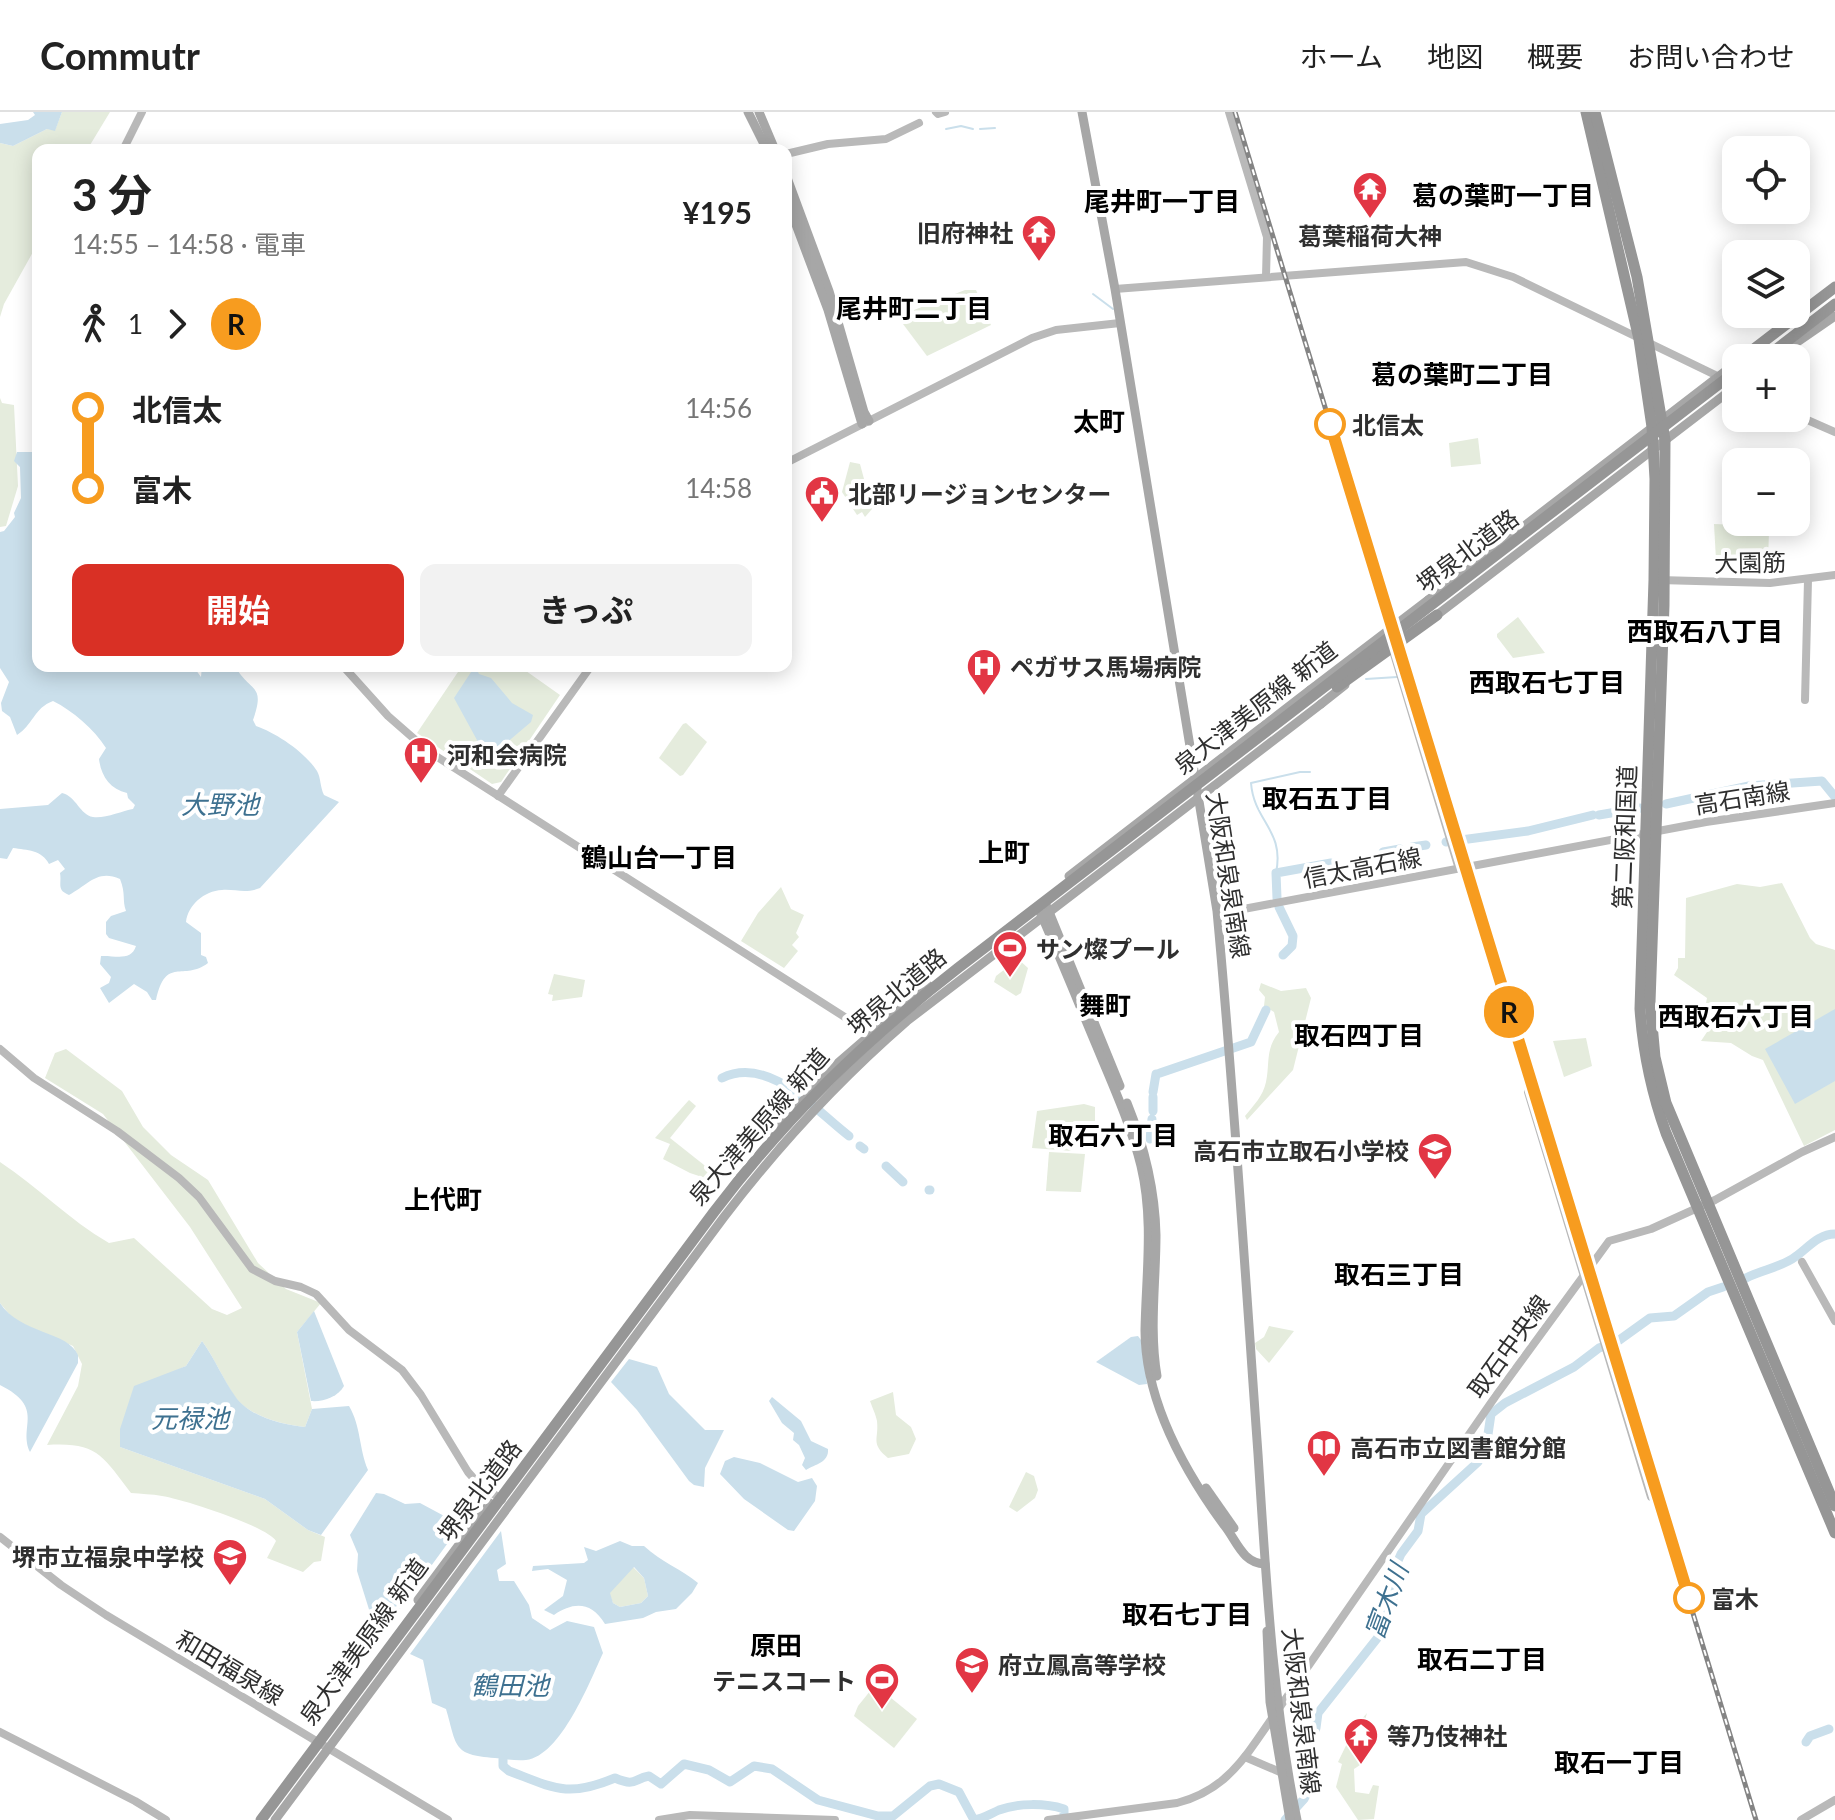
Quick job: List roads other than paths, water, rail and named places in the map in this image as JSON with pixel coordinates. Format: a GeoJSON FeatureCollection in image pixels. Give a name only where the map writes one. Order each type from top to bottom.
{"type":"FeatureCollection","features":[{"type":"Feature","properties":{"kind":"highway","name":"第二阪和国道"},"geometry":{"type":"LineString","coordinates":[[1586,112],[1663,419],[1665,440],[1651,834],[1640,1009],[1644,1058],[1656,1106],[1835,1506]]}},
{"type":"Feature","properties":{"kind":"highway","name":"第二阪和国道"},"geometry":{"type":"LineString","coordinates":[[1595,112],[1637,277],[1652,427],[1659,580]]}},
{"type":"Feature","properties":{"kind":"highway"},"geometry":{"type":"LineString","coordinates":[[1760,344],[1835,284]]}},
{"type":"Feature","properties":{"kind":"highway"},"geometry":{"type":"LineString","coordinates":[[1771,344],[1835,295]]}},
{"type":"Feature","properties":{"kind":"highway"},"geometry":{"type":"LineString","coordinates":[[1783,344],[1835,304]]}},
{"type":"Feature","properties":{"kind":"highway"},"geometry":{"type":"LineString","coordinates":[[1791,344],[1835,313]]}},
{"type":"Feature","properties":{"kind":"highway","name":"堺泉北道路"},"geometry":{"type":"LineString","coordinates":[[272,1820],[719,1216],[809,1108],[857,1060],[944,987],[1722,382]]}},
{"type":"Feature","properties":{"kind":"highway","name":"堺泉北道路"},"geometry":{"type":"LineString","coordinates":[[259,1820],[714,1212],[803,1104],[877,1033],[931,989],[1722,394]]}},
{"type":"Feature","properties":{"kind":"highway"},"geometry":{"type":"LineString","coordinates":[[1331,686],[1428,600]]}},
{"type":"Feature","properties":{"kind":"highway"},"geometry":{"type":"LineString","coordinates":[[1331,686],[1437,615]]}},
{"type":"Feature","properties":{"kind":"highway","name":"第二阪和国道"},"geometry":{"type":"LineString","coordinates":[[1702,1205],[1835,1533]]}},
{"type":"Feature","properties":{"kind":"main road"},"geometry":{"type":"LineString","coordinates":[[748,112],[764,144]]}},
{"type":"Feature","properties":{"kind":"main road"},"geometry":{"type":"LineString","coordinates":[[759,112],[772,144]]}},
{"type":"Feature","properties":{"kind":"main road","name":"大阪和泉泉南線"},"geometry":{"type":"LineString","coordinates":[[1082,112],[1115,289],[1217,914],[1270,1608],[1267,1665],[1292,1814]]}},
{"type":"Feature","properties":{"kind":"main road"},"geometry":{"type":"LineString","coordinates":[[792,191],[829,291],[866,422]]}},
{"type":"Feature","properties":{"kind":"main road"},"geometry":{"type":"LineString","coordinates":[[792,214],[866,422]]}},
{"type":"Feature","properties":{"kind":"main road"},"geometry":{"type":"LineString","coordinates":[[1810,302],[1835,284]]}},
{"type":"Feature","properties":{"kind":"main road"},"geometry":{"type":"LineString","coordinates":[[1792,344],[1835,313]]}},
{"type":"Feature","properties":{"kind":"main road"},"geometry":{"type":"LineString","coordinates":[[1758,344],[1777,328]]}},
{"type":"Feature","properties":{"kind":"main road","name":"泉大津美原線 新道"},"geometry":{"type":"LineString","coordinates":[[259,1820],[713,1206],[806,1095],[919,992],[1722,374]]}},
{"type":"Feature","properties":{"kind":"main road","name":"泉大津美原線 新道"},"geometry":{"type":"LineString","coordinates":[[272,1820],[733,1205],[818,1105],[882,1043],[1046,914],[1722,395]]}},
{"type":"Feature","properties":{"kind":"main road"},"geometry":{"type":"LineString","coordinates":[[1040,899],[1124,1110],[1142,1169],[1148,1237],[1145,1334],[1155,1396],[1168,1431],[1195,1482],[1245,1557],[1251,1562],[1265,1560]]}},
{"type":"Feature","properties":{"kind":"street"},"geometry":{"type":"LineString","coordinates":[[126,144],[142,112]]}},
{"type":"Feature","properties":{"kind":"street"},"geometry":{"type":"LineString","coordinates":[[1229,112],[1267,237],[1266,277]]}},
{"type":"Feature","properties":{"kind":"street"},"geometry":{"type":"LineString","coordinates":[[792,153],[828,144],[886,139],[919,123]]}},
{"type":"Feature","properties":{"kind":"street"},"geometry":{"type":"LineString","coordinates":[[1115,289],[1466,262],[1513,277],[1722,379]]}},
{"type":"Feature","properties":{"kind":"street"},"geometry":{"type":"LineString","coordinates":[[792,460],[1032,338],[1056,330],[1120,323]]}},
{"type":"Feature","properties":{"kind":"street"},"geometry":{"type":"LineString","coordinates":[[1810,421],[1835,432]]}},
{"type":"Feature","properties":{"kind":"street","name":"大園筋"},"geometry":{"type":"LineString","coordinates":[[1659,580],[1770,583],[1835,575]]}},
{"type":"Feature","properties":{"kind":"street"},"geometry":{"type":"LineString","coordinates":[[1805,700],[1808,580]]}},
{"type":"Feature","properties":{"kind":"street"},"geometry":{"type":"LineString","coordinates":[[1394,654],[1459,869]]}},
{"type":"Feature","properties":{"kind":"street"},"geometry":{"type":"LineString","coordinates":[[348,672],[413,739],[872,1032],[882,1043]]}},
{"type":"Feature","properties":{"kind":"street"},"geometry":{"type":"LineString","coordinates":[[498,796],[587,672]]}},
{"type":"Feature","properties":{"kind":"street","name":"高石南線"},"geometry":{"type":"LineString","coordinates":[[1651,834],[1835,803]]}},
{"type":"Feature","properties":{"kind":"street","name":"信太高石線"},"geometry":{"type":"LineString","coordinates":[[1217,914],[1651,834]]}},
{"type":"Feature","properties":{"kind":"street"},"geometry":{"type":"LineString","coordinates":[[0,1049],[26,1072],[117,1131],[179,1178],[208,1209],[252,1269],[275,1281],[316,1294],[349,1330],[402,1370],[417,1388],[468,1472],[509,1505]]}},
{"type":"Feature","properties":{"kind":"street"},"geometry":{"type":"LineString","coordinates":[[1528,1092],[1651,1497]]}},
{"type":"Feature","properties":{"kind":"street"},"geometry":{"type":"LineString","coordinates":[[1702,1205],[1835,1137]]}},
{"type":"Feature","properties":{"kind":"street","name":"取石中央線"},"geometry":{"type":"LineString","coordinates":[[1048,1820],[1195,1798],[1221,1783],[1245,1757],[1495,1397],[1609,1241],[1651,1229],[1702,1205]]}},
{"type":"Feature","properties":{"kind":"street"},"geometry":{"type":"LineString","coordinates":[[1802,1262],[1835,1321]]}},
{"type":"Feature","properties":{"kind":"street","name":"和田福泉線"},"geometry":{"type":"LineString","coordinates":[[0,1537],[61,1585],[106,1615],[448,1820]]}},
{"type":"Feature","properties":{"kind":"street"},"geometry":{"type":"LineString","coordinates":[[0,1732],[166,1820]]}},
{"type":"Feature","properties":{"kind":"street"},"geometry":{"type":"LineString","coordinates":[[1245,1757],[1284,1772]]}},
{"type":"Feature","properties":{"kind":"street"},"geometry":{"type":"LineString","coordinates":[[1801,1820],[1835,1800]]}},
{"type":"Feature","properties":{"kind":"street"},"geometry":{"type":"LineString","coordinates":[[659,1820],[690,1815],[835,1820]]}},
{"type":"Feature","properties":{"kind":"water"},"geometry":{"type":"Polygon","coordinates":[[[33,112],[62,112],[55,131],[47,129],[13,146],[0,143],[0,124],[28,120],[35,115],[33,112]]]}},
{"type":"Feature","properties":{"kind":"water","name":"大野池"},"geometry":{"type":"Polygon","coordinates":[[[17,452],[32,452],[32,672],[197,672],[201,677],[201,672],[239,672],[257,694],[253,720],[256,726],[298,750],[317,771],[324,795],[339,802],[260,888],[215,891],[203,896],[194,905],[186,922],[201,933],[201,955],[206,957],[208,963],[170,974],[160,986],[156,1000],[134,984],[109,1003],[100,988],[109,983],[111,977],[100,964],[101,956],[126,956],[136,946],[109,938],[106,934],[106,922],[111,916],[126,911],[120,879],[99,877],[69,895],[61,889],[60,873],[65,869],[58,860],[49,864],[38,853],[13,848],[7,859],[0,858],[0,809],[48,805],[62,793],[93,817],[133,809],[135,805],[127,793],[111,785],[104,776],[99,759],[106,748],[89,727],[68,710],[53,701],[37,712],[17,735],[10,717],[2,711],[1,703],[9,682],[0,668],[0,532],[15,517],[21,498],[20,467],[14,461],[17,452]]]}},
{"type":"Feature","properties":{"kind":"water"},"geometry":{"type":"Polygon","coordinates":[[[471,672],[478,672],[491,678],[512,703],[533,715],[531,722],[485,761],[483,751],[454,698],[471,672]]]}},
{"type":"Feature","properties":{"kind":"water"},"geometry":{"type":"Polygon","coordinates":[[[1835,1009],[1835,1081],[1795,1104],[1765,1049],[1835,1009]]]}},
{"type":"Feature","properties":{"kind":"water"},"geometry":{"type":"Polygon","coordinates":[[[0,1303],[19,1321],[64,1341],[78,1355],[78,1363],[30,1452],[27,1409],[14,1393],[0,1385],[0,1303]]]}},
{"type":"Feature","properties":{"kind":"water"},"geometry":{"type":"Polygon","coordinates":[[[314,1311],[344,1386],[334,1396],[311,1401],[297,1332],[314,1311]]]}},
{"type":"Feature","properties":{"kind":"water"},"geometry":{"type":"Polygon","coordinates":[[[1138,1336],[1147,1384],[1139,1385],[1096,1362],[1131,1337],[1138,1336]]]}},
{"type":"Feature","properties":{"kind":"water","name":"元禄池"},"geometry":{"type":"Polygon","coordinates":[[[202,1341],[235,1396],[257,1414],[276,1422],[305,1427],[312,1409],[349,1406],[356,1421],[368,1470],[321,1535],[308,1530],[265,1499],[120,1447],[120,1429],[134,1386],[186,1366],[202,1341]]]}},
{"type":"Feature","properties":{"kind":"water"},"geometry":{"type":"Polygon","coordinates":[[[629,1359],[657,1367],[669,1394],[705,1430],[724,1430],[705,1468],[704,1487],[689,1481],[637,1410],[611,1382],[629,1359]]]}},
{"type":"Feature","properties":{"kind":"water"},"geometry":{"type":"Polygon","coordinates":[[[772,1397],[801,1421],[811,1441],[828,1449],[824,1460],[806,1470],[802,1465],[805,1458],[793,1440],[794,1433],[782,1423],[769,1401],[772,1397]]]}},
{"type":"Feature","properties":{"kind":"water"},"geometry":{"type":"Polygon","coordinates":[[[734,1457],[760,1463],[798,1482],[812,1478],[817,1486],[815,1501],[794,1531],[744,1499],[720,1474],[725,1461],[734,1457]]]}},
{"type":"Feature","properties":{"kind":"water"},"geometry":{"type":"Polygon","coordinates":[[[376,1493],[405,1504],[420,1503],[461,1525],[385,1629],[372,1619],[357,1571],[358,1554],[350,1535],[376,1493]]]}},
{"type":"Feature","properties":{"kind":"water","name":"鶴田池"},"geometry":{"type":"Polygon","coordinates":[[[501,1531],[506,1564],[497,1570],[499,1581],[514,1581],[529,1605],[532,1618],[550,1630],[567,1621],[594,1627],[603,1653],[562,1732],[551,1746],[526,1760],[481,1757],[458,1746],[446,1709],[432,1703],[423,1660],[410,1654],[501,1531]]]}},
{"type":"Feature","properties":{"kind":"water"},"geometry":{"type":"Polygon","coordinates":[[[620,1541],[632,1546],[644,1546],[698,1583],[676,1609],[643,1618],[605,1624],[594,1611],[581,1606],[554,1615],[544,1610],[563,1596],[567,1580],[548,1569],[532,1571],[533,1566],[584,1563],[588,1560],[584,1547],[596,1551],[620,1541]],[[634,1567],[610,1593],[613,1603],[620,1607],[641,1603],[648,1596],[644,1578],[634,1567]]]}},
{"type":"Feature","properties":{"kind":"waterway"},"geometry":{"type":"LineString","coordinates":[[946,129],[961,126],[973,129]]}},
{"type":"Feature","properties":{"kind":"waterway"},"geometry":{"type":"LineString","coordinates":[[980,129],[995,128]]}},
{"type":"Feature","properties":{"kind":"waterway"},"geometry":{"type":"LineString","coordinates":[[1093,294],[1113,309]]}},
{"type":"Feature","properties":{"kind":"waterway"},"geometry":{"type":"LineString","coordinates":[[1366,679],[1397,677]]}},
{"type":"Feature","properties":{"kind":"waterway"},"geometry":{"type":"LineString","coordinates":[[1276,873],[1276,846],[1257,807],[1251,783],[1310,772]]}},
{"type":"Feature","properties":{"kind":"waterway"},"geometry":{"type":"LineString","coordinates":[[1666,804],[1749,786],[1822,781],[1835,797]]}},
{"type":"Feature","properties":{"kind":"waterway"},"geometry":{"type":"LineString","coordinates":[[1599,815],[1640,808]]}},
{"type":"Feature","properties":{"kind":"waterway"},"geometry":{"type":"LineString","coordinates":[[1446,842],[1528,831],[1593,815]]}},
{"type":"Feature","properties":{"kind":"waterway"},"geometry":{"type":"LineString","coordinates":[[1412,847],[1426,845]]}},
{"type":"Feature","properties":{"kind":"waterway"},"geometry":{"type":"LineString","coordinates":[[1383,852],[1400,849]]}},
{"type":"Feature","properties":{"kind":"waterway"},"geometry":{"type":"LineString","coordinates":[[1277,898],[1276,873],[1331,863]]}},
{"type":"Feature","properties":{"kind":"waterway"},"geometry":{"type":"LineString","coordinates":[[1279,907],[1293,936],[1292,946],[1283,955]]}},
{"type":"Feature","properties":{"kind":"waterway"},"geometry":{"type":"LineString","coordinates":[[1160,1073],[1251,1042],[1266,1010]]}},
{"type":"Feature","properties":{"kind":"waterway"},"geometry":{"type":"LineString","coordinates":[[722,1078],[740,1073],[774,1079],[806,1100],[849,1136]]}},
{"type":"Feature","properties":{"kind":"waterway"},"geometry":{"type":"LineString","coordinates":[[1153,1092],[1156,1074]]}},
{"type":"Feature","properties":{"kind":"waterway"},"geometry":{"type":"LineString","coordinates":[[1153,1097],[1153,1111]]}},
{"type":"Feature","properties":{"kind":"waterway"},"geometry":{"type":"LineString","coordinates":[[1150,1139],[1152,1119]]}},
{"type":"Feature","properties":{"kind":"waterway"},"geometry":{"type":"LineString","coordinates":[[860,1146],[864,1149]]}},
{"type":"Feature","properties":{"kind":"waterway"},"geometry":{"type":"LineString","coordinates":[[886,1166],[903,1182]]}},
{"type":"Feature","properties":{"kind":"waterway"},"geometry":{"type":"LineString","coordinates":[[1746,1278],[1784,1263],[1818,1239],[1835,1234]]}},
{"type":"Feature","properties":{"kind":"waterway","name":"富木川"},"geometry":{"type":"LineString","coordinates":[[1285,1820],[1307,1793],[1310,1742],[1318,1713],[1379,1636],[1396,1585],[1393,1572],[1401,1554],[1418,1531],[1421,1514],[1478,1462],[1487,1441],[1491,1414],[1505,1403],[1574,1367],[1599,1348],[1618,1341],[1650,1318],[1674,1316],[1708,1292],[1723,1287]]}},
{"type":"Feature","properties":{"kind":"waterway"},"geometry":{"type":"LineString","coordinates":[[1806,1742],[1810,1736],[1829,1729]]}},
{"type":"Feature","properties":{"kind":"waterway","name":"富木川"},"geometry":{"type":"LineString","coordinates":[[503,1759],[503,1766],[509,1771],[561,1788],[585,1788],[615,1778],[631,1782],[649,1776],[661,1784],[684,1764],[709,1770],[730,1782],[754,1766],[772,1769],[818,1800],[878,1816],[893,1816],[930,1786],[939,1784],[959,1792],[974,1820],[1006,1808],[1032,1805],[1064,1809],[1064,1820]]}},
{"type":"Feature","properties":{"kind":"railway"},"geometry":{"type":"LineString","coordinates":[[1235,112],[1756,1820]]}},
{"type":"Feature","properties":{"kind":"train","name":"R"},"geometry":{"type":"LineString","coordinates":[[1330,424],[1689,1598]]}},
{"type":"Feature","properties":{"kind":"place","name":"葛葉稲荷大神"},"geometry":{"type":"Point","coordinates":[1370,220]}},
{"type":"Feature","properties":{"kind":"place","name":"旧府神社"},"geometry":{"type":"Point","coordinates":[1039,263]}},
{"type":"Feature","properties":{"kind":"place","name":"北信太"},"geometry":{"type":"Point","coordinates":[1330,424]}},
{"type":"Feature","properties":{"kind":"place","name":"北部リージョンセンター"},"geometry":{"type":"Point","coordinates":[822,524]}},
{"type":"Feature","properties":{"kind":"place","name":"ペガサス馬場病院"},"geometry":{"type":"Point","coordinates":[984,697]}},
{"type":"Feature","properties":{"kind":"place","name":"河和会病院"},"geometry":{"type":"Point","coordinates":[421,785]}},
{"type":"Feature","properties":{"kind":"place","name":"サン燦プール"},"geometry":{"type":"Point","coordinates":[1010,979]}},
{"type":"Feature","properties":{"kind":"place","name":"高石市立取石小学校"},"geometry":{"type":"Point","coordinates":[1435,1181]}},
{"type":"Feature","properties":{"kind":"place","name":"高石市立図書館分館"},"geometry":{"type":"Point","coordinates":[1324,1478]}},
{"type":"Feature","properties":{"kind":"place","name":"堺市立福泉中学校"},"geometry":{"type":"Point","coordinates":[230,1587]}},
{"type":"Feature","properties":{"kind":"place","name":"富木"},"geometry":{"type":"Point","coordinates":[1689,1598]}},
{"type":"Feature","properties":{"kind":"place","name":"府立鳳高等学校"},"geometry":{"type":"Point","coordinates":[972,1695]}},
{"type":"Feature","properties":{"kind":"place","name":"テニスコート"},"geometry":{"type":"Point","coordinates":[882,1711]}},
{"type":"Feature","properties":{"kind":"place","name":"等乃伎神社"},"geometry":{"type":"Point","coordinates":[1361,1766]}},
{"type":"Feature","properties":{"kind":"district","name":"葛の葉町一丁目"},"geometry":{"type":"Point","coordinates":[1503,195]}},
{"type":"Feature","properties":{"kind":"district","name":"尾井町一丁目"},"geometry":{"type":"Point","coordinates":[1162,201]}},
{"type":"Feature","properties":{"kind":"district","name":"尾井町二丁目"},"geometry":{"type":"Point","coordinates":[914,308]}},
{"type":"Feature","properties":{"kind":"district","name":"葛の葉町二丁目"},"geometry":{"type":"Point","coordinates":[1462,374]}},
{"type":"Feature","properties":{"kind":"district","name":"太町"},"geometry":{"type":"Point","coordinates":[1099,421]}},
{"type":"Feature","properties":{"kind":"district","name":"西取石八丁目"},"geometry":{"type":"Point","coordinates":[1705,631]}},
{"type":"Feature","properties":{"kind":"district","name":"西取石七丁目"},"geometry":{"type":"Point","coordinates":[1547,682]}},
{"type":"Feature","properties":{"kind":"district","name":"取石五丁目"},"geometry":{"type":"Point","coordinates":[1327,798]}},
{"type":"Feature","properties":{"kind":"district","name":"上町"},"geometry":{"type":"Point","coordinates":[1004,852]}},
{"type":"Feature","properties":{"kind":"district","name":"鶴山台一丁目"},"geometry":{"type":"Point","coordinates":[659,857]}},
{"type":"Feature","properties":{"kind":"district","name":"舞町"},"geometry":{"type":"Point","coordinates":[1105,1005]}},
{"type":"Feature","properties":{"kind":"district","name":"西取石六丁目"},"geometry":{"type":"Point","coordinates":[1736,1016]}},
{"type":"Feature","properties":{"kind":"district","name":"取石四丁目"},"geometry":{"type":"Point","coordinates":[1359,1035]}},
{"type":"Feature","properties":{"kind":"district","name":"取石六丁目"},"geometry":{"type":"Point","coordinates":[1113,1135]}},
{"type":"Feature","properties":{"kind":"district","name":"上代町"},"geometry":{"type":"Point","coordinates":[443,1199]}},
{"type":"Feature","properties":{"kind":"district","name":"取石三丁目"},"geometry":{"type":"Point","coordinates":[1399,1274]}},
{"type":"Feature","properties":{"kind":"district","name":"取石七丁目"},"geometry":{"type":"Point","coordinates":[1187,1614]}},
{"type":"Feature","properties":{"kind":"district","name":"原田"},"geometry":{"type":"Point","coordinates":[776,1645]}},
{"type":"Feature","properties":{"kind":"district","name":"取石二丁目"},"geometry":{"type":"Point","coordinates":[1482,1659]}},
{"type":"Feature","properties":{"kind":"district","name":"取石一丁目"},"geometry":{"type":"Point","coordinates":[1619,1762]}}]}
